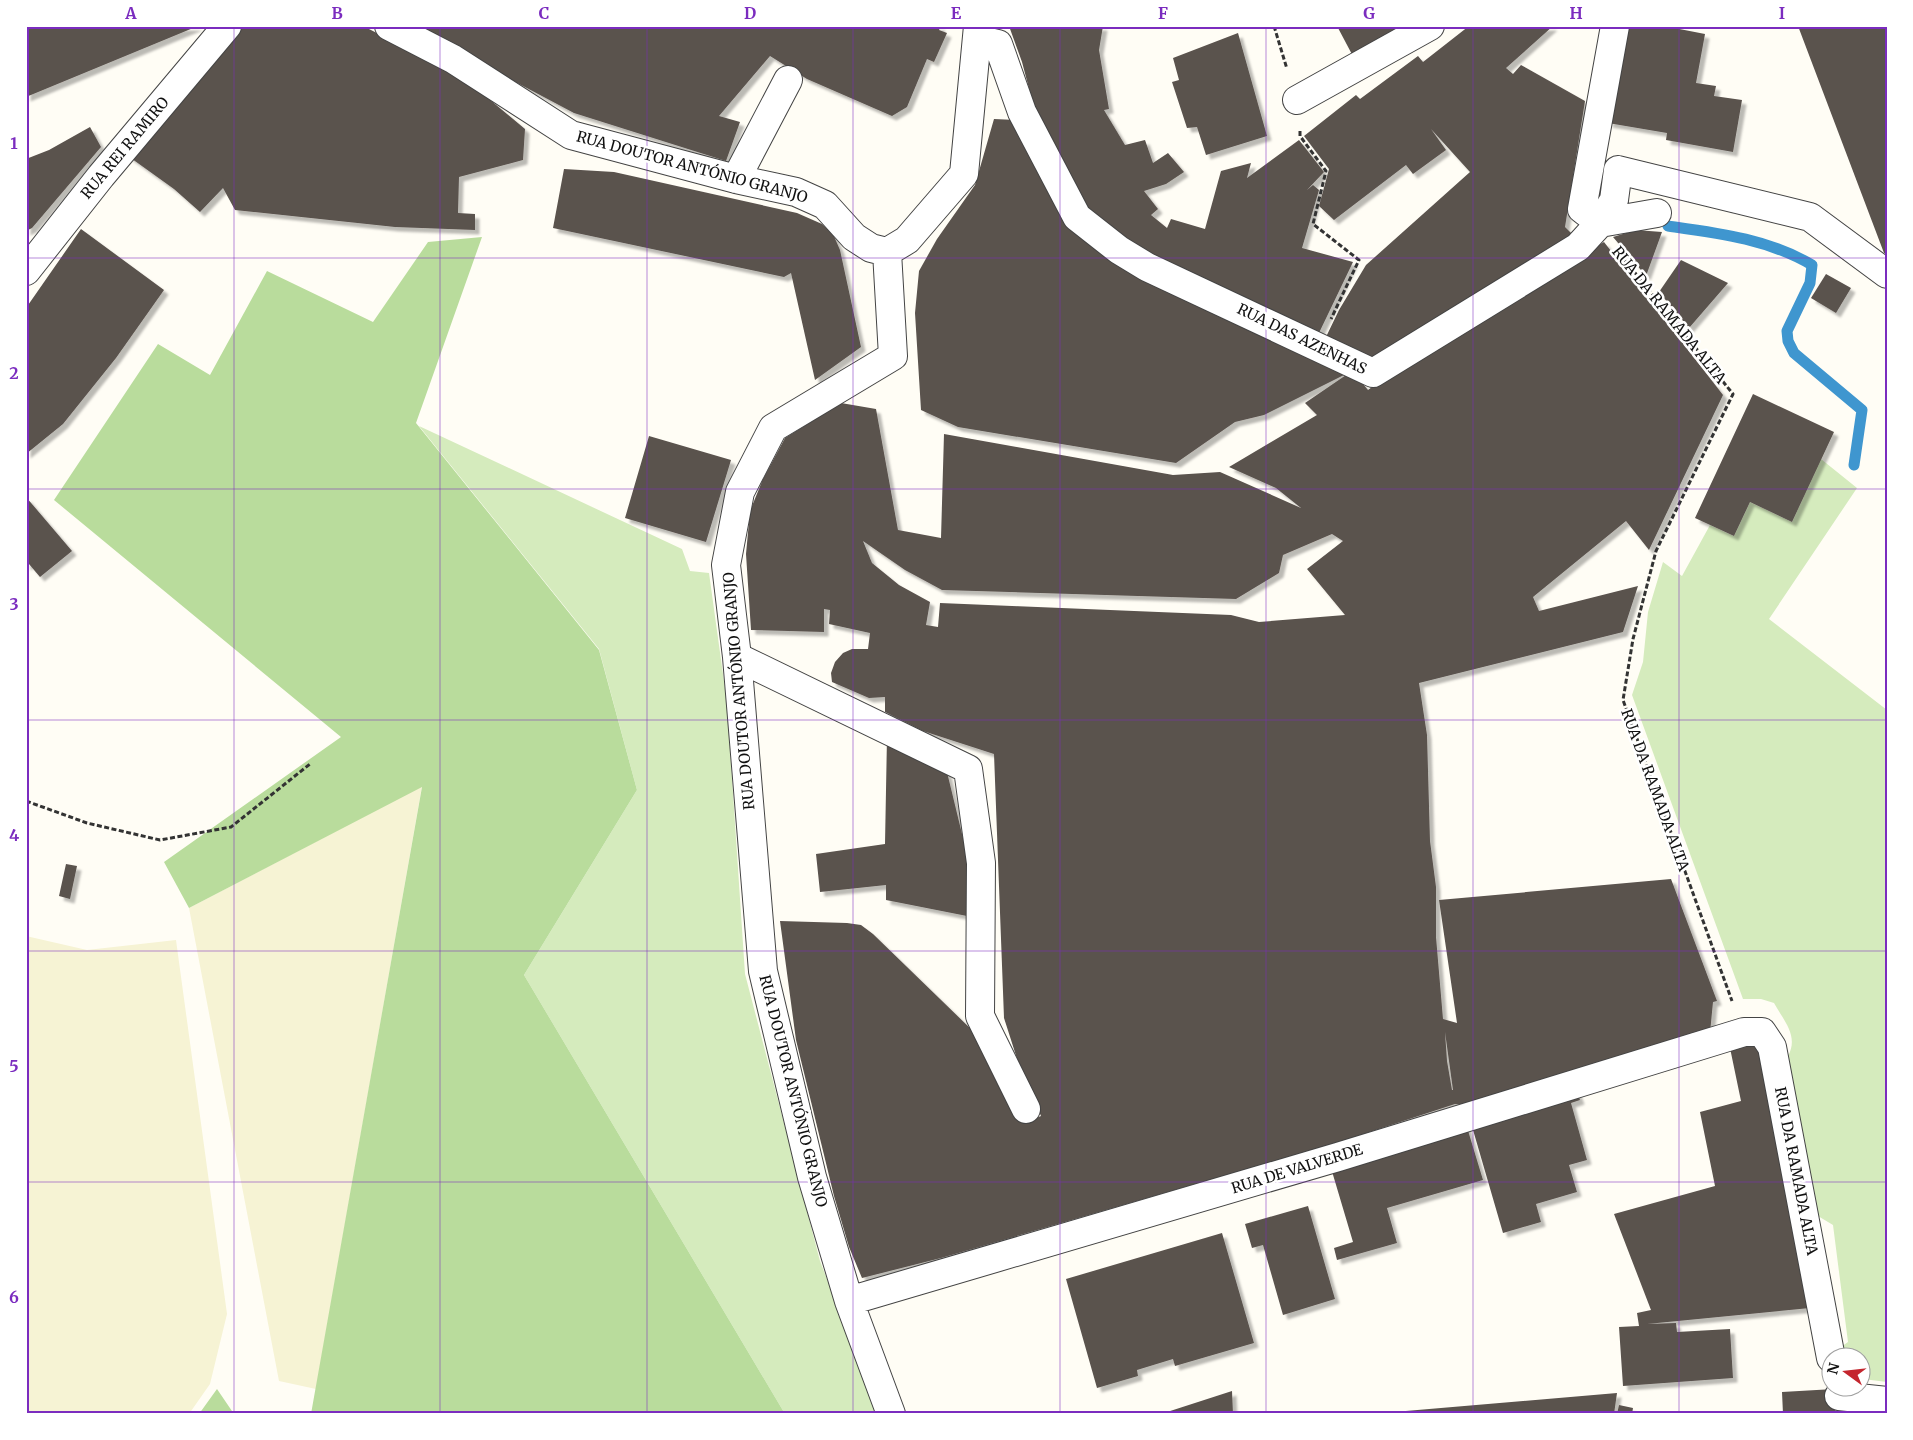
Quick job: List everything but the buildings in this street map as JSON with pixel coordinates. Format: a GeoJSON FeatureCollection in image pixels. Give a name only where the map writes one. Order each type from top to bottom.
{"type":"FeatureCollection","features":[{"type":"Feature","properties":{"kind":"street","name":"RUA REI RAMIRO"},"geometry":{"type":"LineString","coordinates":[[26,271],[101,176],[226,26]]}},
{"type":"Feature","properties":{"kind":"street","name":"RUA DOUTOR ANTÓNIO GRANJO"},"geometry":{"type":"LineString","coordinates":[[389,26],[453,59],[572,135],[736,179],[796,192],[826,205],[854,237],[871,248],[887,252],[893,356],[773,428],[740,492],[726,565],[737,657],[763,971],[812,1178],[849,1301],[891,1414]]}},
{"type":"Feature","properties":{"kind":"street"},"geometry":{"type":"LineString","coordinates":[[1297,100],[1430,26]]}},
{"type":"Feature","properties":{"kind":"street"},"geometry":{"type":"LineString","coordinates":[[1615,26],[1582,209],[1600,223],[1657,213]]}},
{"type":"Feature","properties":{"kind":"street"},"geometry":{"type":"LineString","coordinates":[[887,252],[907,240],[964,174],[977,33]]}},
{"type":"Feature","properties":{"kind":"street","name":"RUA DAS AZENHAS"},"geometry":{"type":"LineString","coordinates":[[977,33],[998,44],[1022,112],[1077,217],[1119,250],[1147,267],[1318,346],[1373,374],[1578,247],[1600,223]]}},
{"type":"Feature","properties":{"kind":"street"},"geometry":{"type":"LineString","coordinates":[[736,179],[788,80]]}},
{"type":"Feature","properties":{"kind":"street"},"geometry":{"type":"LineString","coordinates":[[1600,223],[1614,200],[1618,170],[1810,217],[1887,274]]}},
{"type":"Feature","properties":{"kind":"street"},"geometry":{"type":"LineString","coordinates":[[737,657],[968,769],[981,863],[980,1016],[1026,1109]]}},
{"type":"Feature","properties":{"kind":"street","name":"RUA DE VALVERDE"},"geometry":{"type":"LineString","coordinates":[[849,1301],[1338,1157],[1744,1032]]}},
{"type":"Feature","properties":{"kind":"street","name":"RUA DA RAMADA ALTA"},"geometry":{"type":"LineString","coordinates":[[1744,1032],[1762,1032],[1772,1048],[1829,1348]]}},
{"type":"Feature","properties":{"kind":"street"},"geometry":{"type":"LineString","coordinates":[[1839,1399],[1887,1401]]}},
{"type":"Feature","properties":{"kind":"path"},"geometry":{"type":"LineString","coordinates":[[1274,26],[1297,100]]}},
{"type":"Feature","properties":{"kind":"path"},"geometry":{"type":"LineString","coordinates":[[1300,136],[1326,171],[1313,224],[1358,260],[1318,346]]}},
{"type":"Feature","properties":{"kind":"path","name":"RUA DA RAMADA ALTA"},"geometry":{"type":"LineString","coordinates":[[1600,223],[1608,240],[1733,394],[1656,552],[1633,639],[1622,700],[1744,1032]]}},
{"type":"Feature","properties":{"kind":"path"},"geometry":{"type":"LineString","coordinates":[[26,800],[86,824],[160,840],[231,827],[310,764]]}},
{"type":"Feature","properties":{"kind":"shaded area"},"geometry":{"type":"Polygon","coordinates":[[[422,786],[316,1389],[279,1381],[189,908],[422,786]]]}},
{"type":"Feature","properties":{"kind":"shaded area"},"geometry":{"type":"Polygon","coordinates":[[[26,936],[87,950],[176,940],[227,1314],[210,1384],[189,1414],[26,1414],[26,936]]]}},
{"type":"Feature","properties":{"kind":"green space"},"geometry":{"type":"Polygon","coordinates":[[[482,237],[416,423],[599,650],[637,790],[524,975],[785,1414],[311,1414],[422,787],[189,908],[164,862],[341,737],[54,500],[158,344],[210,375],[267,271],[373,322],[428,242],[482,237]]]}},
{"type":"Feature","properties":{"kind":"green space"},"geometry":{"type":"Polygon","coordinates":[[[419,426],[682,549],[690,571],[709,573],[727,703],[745,974],[820,1261],[879,1414],[785,1414],[524,975],[637,790],[599,649],[419,426]]]}},
{"type":"Feature","properties":{"kind":"green space"},"geometry":{"type":"Polygon","coordinates":[[[1821,459],[1857,488],[1769,619],[1887,710],[1887,1382],[1870,1380],[1870,1348],[1841,1348],[1848,1342],[1833,1225],[1818,1216],[1788,1056],[1792,1042],[1791,1035],[1786,1022],[1774,1003],[1761,999],[1743,999],[1632,695],[1643,662],[1648,612],[1663,562],[1682,576],[1710,525],[1734,536],[1750,502],[1792,522],[1821,459]]]}},
{"type":"Feature","properties":{"kind":"green space"},"geometry":{"type":"Polygon","coordinates":[[[217,1389],[234,1414],[199,1414],[217,1389]]]}},
{"type":"Feature","properties":{"kind":"waterway"},"geometry":{"type":"LineString","coordinates":[[1668,226],[1742,238],[1778,249],[1812,265],[1810,283],[1787,331],[1788,341],[1794,353],[1862,410],[1854,465]]}}]}
